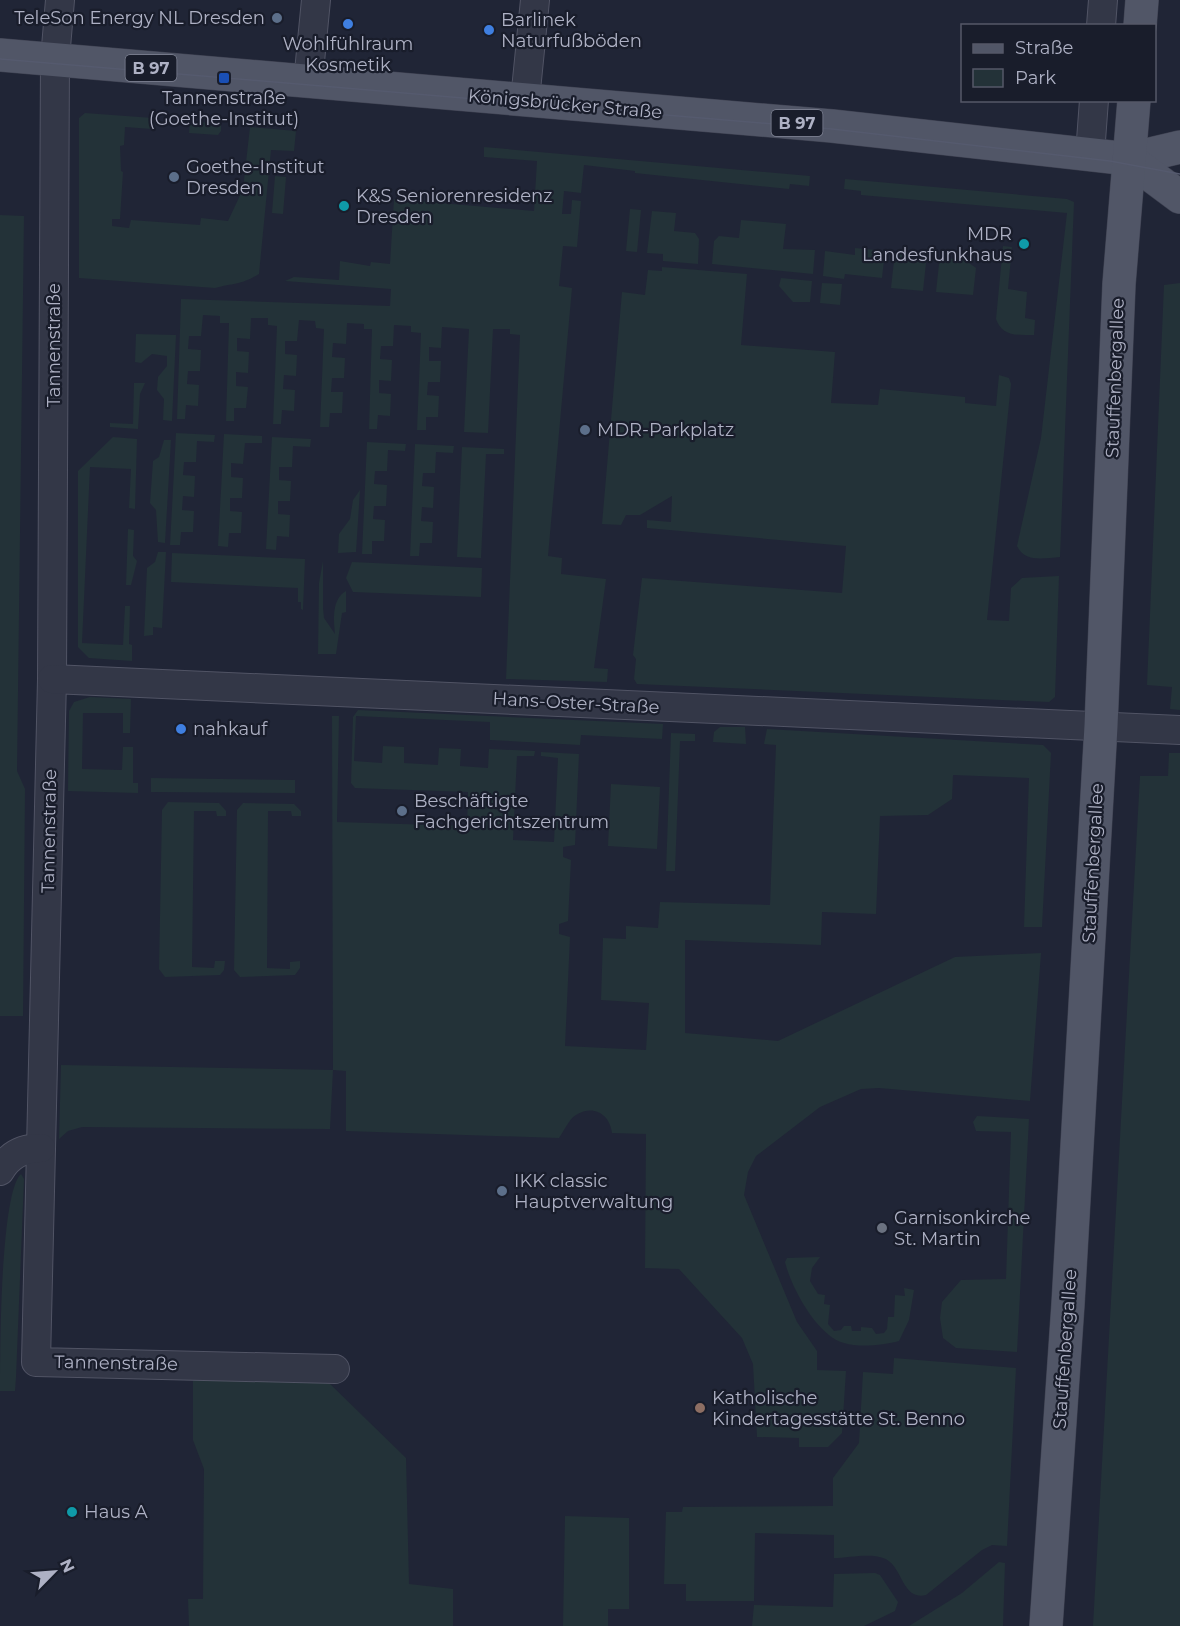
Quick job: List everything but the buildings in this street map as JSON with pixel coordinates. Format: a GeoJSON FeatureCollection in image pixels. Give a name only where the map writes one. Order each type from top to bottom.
{"type":"FeatureCollection","features":[{"type":"Feature","properties":{"kind":"main road"},"geometry":{"type":"LineString","coordinates":[[1140,24],[1142,0]]}},
{"type":"Feature","properties":{"kind":"main road","name":"Königsbrücker Straße"},"geometry":{"type":"LineString","coordinates":[[0,55],[832,126],[1129,159],[1180,147]]}},
{"type":"Feature","properties":{"kind":"main road","name":"Stauffenbergallee"},"geometry":{"type":"LineString","coordinates":[[1046,1626],[1067,1325],[1101,726],[1119,296],[1134,102]]}},
{"type":"Feature","properties":{"kind":"main road","name":"Königsbrücker Straße"},"geometry":{"type":"LineString","coordinates":[[1129,159],[1180,196]]}},
{"type":"Feature","properties":{"kind":"street","name":"Tannenstraße"},"geometry":{"type":"LineString","coordinates":[[60,0],[55,59],[52,680],[36,1362],[335,1369]]}},
{"type":"Feature","properties":{"kind":"street"},"geometry":{"type":"LineString","coordinates":[[308,82],[316,0]]}},
{"type":"Feature","properties":{"kind":"street"},"geometry":{"type":"LineString","coordinates":[[525,100],[535,0]]}},
{"type":"Feature","properties":{"kind":"street"},"geometry":{"type":"LineString","coordinates":[[1101,24],[1103,0]]}},
{"type":"Feature","properties":{"kind":"street"},"geometry":{"type":"LineString","coordinates":[[1090,153],[1094,102]]}},
{"type":"Feature","properties":{"kind":"street","name":"Hans-Oster-Straße"},"geometry":{"type":"LineString","coordinates":[[52,680],[1180,730]]}},
{"type":"Feature","properties":{"kind":"street"},"geometry":{"type":"LineString","coordinates":[[0,1171],[11,1156],[28,1148],[41,1148]]}},
{"type":"Feature","properties":{"kind":"green space"},"geometry":{"type":"Polygon","coordinates":[[[85,113],[153,118],[152,129],[125,127],[124,145],[120,146],[121,171],[123,172],[120,219],[112,219],[112,226],[129,228],[131,220],[200,225],[201,218],[228,221],[243,189],[250,127],[296,131],[294,151],[271,150],[259,274],[242,282],[215,288],[79,278],[79,118],[85,113]]]}},
{"type":"Feature","properties":{"kind":"green space"},"geometry":{"type":"Polygon","coordinates":[[[190,121],[221,124],[221,131],[218,135],[189,133],[190,121]]]}},
{"type":"Feature","properties":{"kind":"green space"},"geometry":{"type":"Polygon","coordinates":[[[484,147],[810,176],[809,186],[790,184],[789,189],[635,173],[635,171],[584,165],[581,193],[564,191],[562,214],[571,214],[572,200],[581,201],[577,247],[563,246],[559,286],[572,288],[548,556],[562,558],[561,574],[606,579],[594,668],[608,669],[607,682],[506,679],[520,335],[510,334],[510,329],[493,329],[488,433],[464,432],[469,329],[442,327],[441,348],[429,347],[429,361],[441,361],[440,382],[428,382],[427,395],[439,396],[438,417],[426,417],[426,430],[417,430],[421,333],[411,332],[411,326],[394,325],[393,346],[381,346],[380,359],[392,360],[391,381],[379,380],[379,393],[391,394],[390,416],[378,415],[377,429],[369,429],[372,329],[364,329],[364,324],[347,323],[346,344],[333,343],[332,357],[345,358],[344,378],[332,378],[331,392],[343,392],[342,413],[330,413],[329,427],[320,427],[324,329],[316,328],[315,321],[299,320],[297,341],[285,341],[285,354],[297,355],[296,376],[284,375],[283,389],[295,390],[294,411],[282,410],[281,424],[273,424],[277,326],[268,325],[268,318],[251,318],[250,339],[237,338],[237,351],[249,352],[248,373],[236,372],[236,386],[248,387],[246,408],[234,408],[234,421],[226,421],[229,323],[220,323],[220,316],[203,315],[201,336],[189,336],[188,349],[201,350],[200,371],[188,371],[187,384],[199,385],[198,406],[186,405],[185,419],[177,419],[181,299],[390,306],[391,289],[285,281],[294,277],[339,280],[340,261],[370,266],[371,262],[390,264],[394,199],[534,211],[537,161],[484,157],[484,147]]]}},
{"type":"Feature","properties":{"kind":"green space"},"geometry":{"type":"Polygon","coordinates":[[[275,176],[286,177],[283,214],[272,213],[275,176]]]}},
{"type":"Feature","properties":{"kind":"green space"},"geometry":{"type":"Polygon","coordinates":[[[845,179],[1067,199],[1074,202],[1060,557],[1030,557],[1020,551],[1017,546],[1041,438],[1067,213],[861,195],[861,191],[844,189],[845,179]]]}},
{"type":"Feature","properties":{"kind":"green space"},"geometry":{"type":"Polygon","coordinates":[[[630,209],[641,210],[637,252],[626,251],[630,209]]]}},
{"type":"Feature","properties":{"kind":"green space"},"geometry":{"type":"Polygon","coordinates":[[[652,211],[676,213],[674,231],[695,233],[699,239],[698,264],[663,261],[663,254],[647,253],[652,211]]]}},
{"type":"Feature","properties":{"kind":"green space"},"geometry":{"type":"Polygon","coordinates":[[[0,215],[24,216],[17,771],[25,789],[23,1016],[0,1016],[0,215]]]}},
{"type":"Feature","properties":{"kind":"green space"},"geometry":{"type":"Polygon","coordinates":[[[741,220],[786,224],[783,249],[815,250],[813,274],[712,264],[714,241],[719,236],[739,238],[741,220]]]}},
{"type":"Feature","properties":{"kind":"green space"},"geometry":{"type":"Polygon","coordinates":[[[1003,246],[1012,247],[1008,289],[1027,292],[1025,318],[1035,320],[1034,335],[1017,335],[1006,332],[996,319],[1003,246]]]}},
{"type":"Feature","properties":{"kind":"green space"},"geometry":{"type":"Polygon","coordinates":[[[855,248],[885,251],[882,278],[845,274],[844,279],[823,276],[825,251],[855,255],[855,248]]]}},
{"type":"Feature","properties":{"kind":"green space"},"geometry":{"type":"Polygon","coordinates":[[[895,252],[920,256],[926,263],[923,291],[891,288],[895,252]]]}},
{"type":"Feature","properties":{"kind":"green space"},"geometry":{"type":"Polygon","coordinates":[[[944,258],[965,260],[976,268],[973,295],[936,292],[939,264],[944,258]]]}},
{"type":"Feature","properties":{"kind":"green space"},"geometry":{"type":"Polygon","coordinates":[[[662,267],[747,274],[741,345],[835,352],[831,403],[878,405],[880,389],[965,397],[965,403],[996,406],[999,375],[1009,378],[1011,384],[987,620],[1009,621],[1011,588],[1022,578],[1059,576],[1055,697],[1049,702],[637,684],[634,679],[636,659],[633,655],[642,578],[842,593],[846,546],[647,528],[647,520],[671,522],[672,496],[640,515],[626,515],[621,525],[602,524],[622,292],[645,295],[648,270],[662,271],[662,267]]]}},
{"type":"Feature","properties":{"kind":"green space"},"geometry":{"type":"Polygon","coordinates":[[[781,278],[812,281],[810,302],[793,302],[779,286],[781,278]]]}},
{"type":"Feature","properties":{"kind":"green space"},"geometry":{"type":"Polygon","coordinates":[[[822,283],[842,284],[840,305],[820,303],[822,283]]]}},
{"type":"Feature","properties":{"kind":"green space"},"geometry":{"type":"Polygon","coordinates":[[[1180,283],[1180,710],[1170,709],[1172,687],[1147,685],[1164,285],[1180,283]]]}},
{"type":"Feature","properties":{"kind":"green space"},"geometry":{"type":"Polygon","coordinates":[[[136,334],[176,335],[172,421],[163,420],[164,399],[157,390],[158,377],[167,366],[167,356],[152,354],[141,363],[135,362],[136,334]]]}},
{"type":"Feature","properties":{"kind":"green space"},"geometry":{"type":"Polygon","coordinates":[[[134,383],[145,383],[140,394],[138,429],[110,427],[110,423],[133,424],[134,383]]]}},
{"type":"Feature","properties":{"kind":"green space"},"geometry":{"type":"Polygon","coordinates":[[[176,433],[215,435],[214,442],[197,441],[196,462],[184,462],[183,475],[195,476],[194,497],[183,496],[182,510],[194,511],[193,532],[181,532],[180,545],[170,545],[176,433]]]}},
{"type":"Feature","properties":{"kind":"green space"},"geometry":{"type":"Polygon","coordinates":[[[224,434],[262,436],[262,443],[245,443],[243,464],[231,463],[231,477],[243,478],[242,498],[230,498],[230,511],[242,512],[241,533],[229,533],[228,547],[218,546],[224,434]]]}},
{"type":"Feature","properties":{"kind":"green space"},"geometry":{"type":"Polygon","coordinates":[[[113,437],[137,439],[135,509],[129,508],[131,469],[90,467],[82,643],[123,645],[125,606],[130,606],[129,644],[132,645],[132,661],[89,658],[78,647],[78,471],[113,437]]]}},
{"type":"Feature","properties":{"kind":"green space"},"geometry":{"type":"Polygon","coordinates":[[[272,437],[311,439],[310,447],[293,446],[292,467],[279,467],[279,480],[291,481],[290,501],[278,501],[278,514],[290,515],[289,537],[277,536],[276,550],[266,549],[272,437]]]}},
{"type":"Feature","properties":{"kind":"green space"},"geometry":{"type":"Polygon","coordinates":[[[164,440],[171,440],[165,543],[158,542],[156,510],[150,503],[153,461],[159,457],[164,440]]]}},
{"type":"Feature","properties":{"kind":"green space"},"geometry":{"type":"Polygon","coordinates":[[[367,442],[406,444],[405,451],[388,450],[387,471],[375,471],[374,484],[387,485],[386,506],[374,506],[373,519],[385,520],[384,541],[372,541],[372,554],[362,554],[367,442]]]}},
{"type":"Feature","properties":{"kind":"green space"},"geometry":{"type":"Polygon","coordinates":[[[415,444],[454,446],[453,453],[436,452],[435,473],[423,473],[422,486],[434,487],[433,508],[422,507],[421,521],[433,522],[432,543],[420,543],[419,556],[410,556],[415,444]]]}},
{"type":"Feature","properties":{"kind":"green space"},"geometry":{"type":"Polygon","coordinates":[[[462,447],[504,449],[504,454],[486,454],[481,558],[457,557],[462,447]]]}},
{"type":"Feature","properties":{"kind":"green space"},"geometry":{"type":"Polygon","coordinates":[[[360,490],[356,552],[338,553],[339,534],[350,519],[353,500],[360,490]]]}},
{"type":"Feature","properties":{"kind":"green space"},"geometry":{"type":"Polygon","coordinates":[[[128,529],[134,530],[133,556],[137,561],[131,585],[126,585],[128,529]]]}},
{"type":"Feature","properties":{"kind":"green space"},"geometry":{"type":"Polygon","coordinates":[[[158,552],[166,552],[162,628],[153,627],[153,635],[144,636],[147,568],[155,562],[158,552]]]}},
{"type":"Feature","properties":{"kind":"green space"},"geometry":{"type":"Polygon","coordinates":[[[172,553],[305,559],[303,610],[301,602],[298,602],[298,588],[171,582],[172,553]]]}},
{"type":"Feature","properties":{"kind":"green space"},"geometry":{"type":"Polygon","coordinates":[[[323,561],[324,618],[335,634],[336,605],[346,591],[346,612],[342,613],[336,654],[318,654],[319,583],[323,561]]]}},
{"type":"Feature","properties":{"kind":"green space"},"geometry":{"type":"Polygon","coordinates":[[[352,562],[482,568],[481,597],[353,592],[346,578],[352,562]]]}},
{"type":"Feature","properties":{"kind":"green space"},"geometry":{"type":"Polygon","coordinates":[[[90,697],[131,699],[130,733],[123,733],[123,713],[83,713],[82,769],[122,770],[123,747],[133,747],[133,783],[138,783],[138,793],[68,791],[69,711],[74,702],[90,697]]]}},
{"type":"Feature","properties":{"kind":"green space"},"geometry":{"type":"Polygon","coordinates":[[[358,710],[663,724],[662,739],[581,735],[580,745],[490,740],[490,722],[356,716],[354,761],[382,763],[383,746],[404,747],[404,763],[438,765],[439,748],[461,749],[460,766],[488,768],[489,749],[535,751],[534,756],[517,756],[513,840],[554,842],[558,758],[541,756],[541,752],[579,754],[575,845],[563,847],[563,857],[571,860],[568,921],[559,924],[559,934],[570,937],[565,1046],[646,1050],[649,1003],[601,1000],[603,938],[626,939],[626,926],[658,928],[660,902],[770,905],[776,745],[764,744],[767,729],[1043,745],[1051,753],[1042,927],[1024,927],[1029,778],[953,775],[952,799],[928,815],[880,816],[876,914],[822,912],[821,945],[685,940],[685,1033],[778,1041],[955,957],[1041,953],[1030,1101],[879,1088],[861,1089],[820,1107],[756,1156],[748,1172],[744,1195],[797,1322],[817,1351],[817,1370],[846,1371],[842,1433],[828,1447],[799,1447],[799,1438],[757,1437],[753,1364],[742,1338],[679,1269],[645,1268],[646,1134],[612,1133],[608,1121],[595,1111],[583,1112],[573,1117],[559,1138],[346,1131],[346,1071],[333,1070],[332,716],[339,716],[337,822],[467,826],[468,792],[355,788],[351,783],[353,717],[358,710]]]}},
{"type":"Feature","properties":{"kind":"green space"},"geometry":{"type":"Polygon","coordinates":[[[720,727],[745,727],[746,744],[713,742],[714,732],[720,727]]]}},
{"type":"Feature","properties":{"kind":"green space"},"geometry":{"type":"Polygon","coordinates":[[[671,733],[695,734],[695,741],[680,741],[675,871],[666,871],[671,733]]]}},
{"type":"Feature","properties":{"kind":"green space"},"geometry":{"type":"Polygon","coordinates":[[[1169,753],[1180,753],[1180,1626],[1093,1626],[1140,776],[1168,776],[1169,753]]]}},
{"type":"Feature","properties":{"kind":"green space"},"geometry":{"type":"Polygon","coordinates":[[[151,778],[295,780],[295,793],[151,792],[151,778]]]}},
{"type":"Feature","properties":{"kind":"green space"},"geometry":{"type":"Polygon","coordinates":[[[611,784],[660,787],[657,849],[608,846],[611,784]]]}},
{"type":"Feature","properties":{"kind":"green space"},"geometry":{"type":"Polygon","coordinates":[[[168,802],[219,803],[226,811],[226,816],[217,816],[216,811],[194,811],[192,967],[214,968],[215,961],[225,961],[224,970],[220,975],[165,977],[159,969],[162,810],[168,802]]]}},
{"type":"Feature","properties":{"kind":"green space"},"geometry":{"type":"Polygon","coordinates":[[[243,803],[294,804],[301,811],[301,816],[292,816],[291,811],[268,811],[267,968],[290,969],[290,962],[300,961],[300,968],[295,975],[240,977],[234,970],[237,810],[243,803]]]}},
{"type":"Feature","properties":{"kind":"green space"},"geometry":{"type":"Polygon","coordinates":[[[61,1065],[333,1070],[330,1129],[82,1127],[68,1131],[59,1139],[61,1065]]]}},
{"type":"Feature","properties":{"kind":"green space"},"geometry":{"type":"Polygon","coordinates":[[[977,1116],[1029,1119],[1017,1352],[956,1348],[943,1338],[940,1318],[942,1302],[961,1280],[1006,1279],[1011,1132],[976,1131],[973,1122],[977,1116]]]}},
{"type":"Feature","properties":{"kind":"green space"},"geometry":{"type":"Polygon","coordinates":[[[21,1174],[24,1179],[15,1391],[0,1391],[5,1241],[14,1187],[21,1174]]]}},
{"type":"Feature","properties":{"kind":"green space"},"geometry":{"type":"Polygon","coordinates":[[[820,1257],[812,1268],[810,1281],[818,1294],[825,1295],[824,1304],[830,1305],[828,1324],[834,1331],[841,1330],[844,1326],[851,1326],[852,1331],[861,1331],[861,1327],[872,1328],[876,1334],[884,1333],[887,1329],[888,1317],[894,1317],[895,1295],[905,1296],[904,1288],[914,1290],[909,1320],[899,1341],[886,1344],[850,1345],[834,1339],[824,1331],[799,1297],[785,1262],[787,1258],[820,1257]]]}},
{"type":"Feature","properties":{"kind":"green space"},"geometry":{"type":"Polygon","coordinates":[[[894,1358],[1016,1368],[1007,1546],[992,1545],[982,1550],[926,1595],[918,1595],[907,1588],[895,1567],[883,1558],[865,1556],[834,1558],[834,1535],[755,1533],[754,1601],[686,1601],[686,1584],[664,1584],[666,1512],[682,1512],[683,1507],[833,1506],[833,1478],[859,1443],[863,1372],[893,1374],[894,1358]]]}},
{"type":"Feature","properties":{"kind":"green space"},"geometry":{"type":"Polygon","coordinates":[[[193,1380],[328,1382],[406,1458],[409,1584],[453,1589],[453,1626],[189,1626],[188,1599],[203,1599],[204,1469],[193,1440],[193,1380]]]}},
{"type":"Feature","properties":{"kind":"green space"},"geometry":{"type":"Polygon","coordinates":[[[565,1516],[629,1518],[629,1609],[608,1609],[608,1626],[563,1626],[565,1516]]]}},
{"type":"Feature","properties":{"kind":"green space"},"geometry":{"type":"Polygon","coordinates":[[[999,1562],[1005,1563],[1003,1626],[909,1626],[962,1593],[999,1562]]]}},
{"type":"Feature","properties":{"kind":"green space"},"geometry":{"type":"Polygon","coordinates":[[[875,1573],[880,1575],[898,1602],[895,1611],[864,1626],[752,1626],[754,1605],[833,1607],[834,1574],[875,1573]]]}},
{"type":"Feature","properties":{"kind":"tram line"},"geometry":{"type":"LineString","coordinates":[[0,59],[832,129],[1110,161],[1180,174]]}},
{"type":"Feature","properties":{"kind":"place","name":"TeleSon Energy NL Dresden"},"geometry":{"type":"Point","coordinates":[277,18]}},
{"type":"Feature","properties":{"kind":"place","name":"Wohlfühlraum Kosmetik"},"geometry":{"type":"Point","coordinates":[348,24]}},
{"type":"Feature","properties":{"kind":"place","name":"Barlinek Naturfußböden"},"geometry":{"type":"Point","coordinates":[489,30]}},
{"type":"Feature","properties":{"kind":"place","name":"Tannenstraße (Goethe-Institut)"},"geometry":{"type":"Point","coordinates":[224,78]}},
{"type":"Feature","properties":{"kind":"place","name":"Goethe-Institut Dresden"},"geometry":{"type":"Point","coordinates":[174,177]}},
{"type":"Feature","properties":{"kind":"place","name":"K&S Seniorenresidenz Dresden"},"geometry":{"type":"Point","coordinates":[344,206]}},
{"type":"Feature","properties":{"kind":"place","name":"MDR Landesfunkhaus"},"geometry":{"type":"Point","coordinates":[1024,244]}},
{"type":"Feature","properties":{"kind":"place","name":"MDR-Parkplatz"},"geometry":{"type":"Point","coordinates":[585,430]}},
{"type":"Feature","properties":{"kind":"place","name":"nahkauf"},"geometry":{"type":"Point","coordinates":[181,729]}},
{"type":"Feature","properties":{"kind":"place","name":"Beschäftigte Fachgerichtszentrum"},"geometry":{"type":"Point","coordinates":[402,811]}},
{"type":"Feature","properties":{"kind":"place","name":"IKK classic Hauptverwaltung"},"geometry":{"type":"Point","coordinates":[502,1191]}},
{"type":"Feature","properties":{"kind":"place","name":"Garnisonkirche St. Martin"},"geometry":{"type":"Point","coordinates":[882,1228]}},
{"type":"Feature","properties":{"kind":"place","name":"Katholische Kindertagesstätte St. Benno"},"geometry":{"type":"Point","coordinates":[700,1408]}},
{"type":"Feature","properties":{"kind":"place","name":"Haus A"},"geometry":{"type":"Point","coordinates":[72,1512]}}]}
